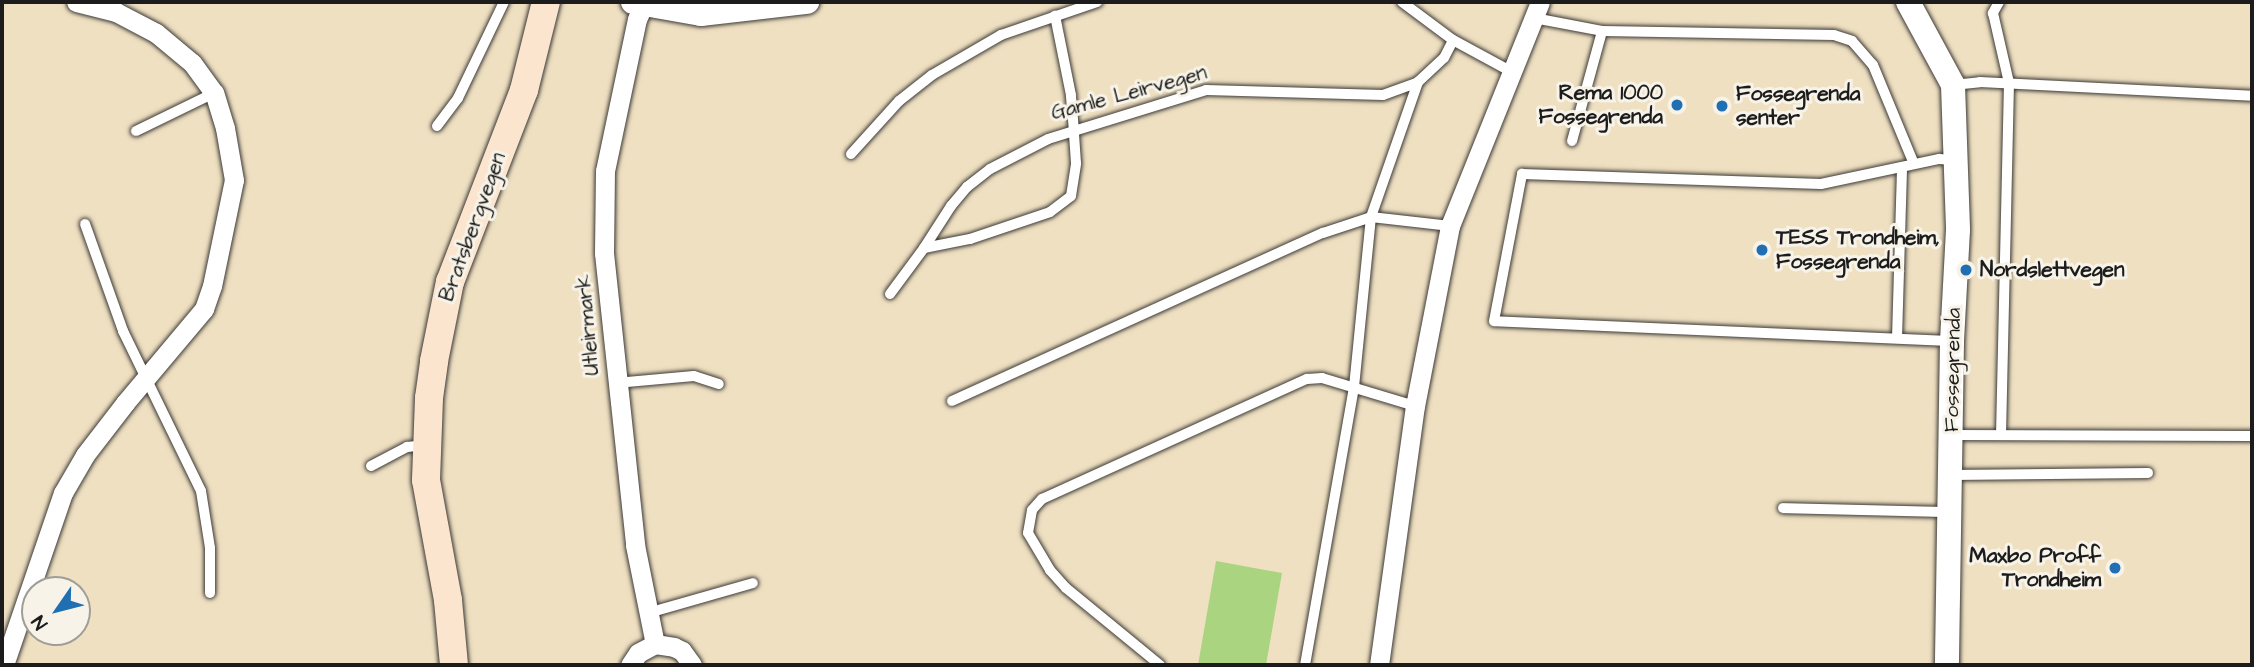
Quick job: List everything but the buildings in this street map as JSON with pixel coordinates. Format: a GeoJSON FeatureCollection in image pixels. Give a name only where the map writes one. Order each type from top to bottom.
{"type":"FeatureCollection","features":[{"type":"Feature","properties":{"kind":"main road","name":"Bratsbergvegen"},"geometry":{"type":"LineString","coordinates":[[454,665],[448,600],[429,509],[426,445],[434,361],[450,282],[524,90],[546,2]]}},
{"type":"Feature","properties":{"kind":"street"},"geometry":{"type":"LineString","coordinates":[[4,665],[63,493],[85,455],[147,375],[189,330],[204,309],[212,286],[234,180],[225,128],[214,93],[192,62],[156,33],[116,12],[76,2]]}},
{"type":"Feature","properties":{"kind":"street"},"geometry":{"type":"LineString","coordinates":[[640,2],[701,14],[807,2]]}},
{"type":"Feature","properties":{"kind":"street","name":"Utleirmark"},"geometry":{"type":"LineString","coordinates":[[640,2],[605,171],[604,253],[615,383],[635,545],[655,644]]}},
{"type":"Feature","properties":{"kind":"street","name":"Fossegrenda"},"geometry":{"type":"LineString","coordinates":[[1908,2],[1953,85],[1958,230],[1952,341],[1947,665]]}},
{"type":"Feature","properties":{"kind":"street"},"geometry":{"type":"LineString","coordinates":[[1379,665],[1415,406],[1450,226],[1510,71],[1537,10]]}},
{"type":"Feature","properties":{"kind":"street"},"geometry":{"type":"LineString","coordinates":[[630,665],[638,653],[655,644],[674,647],[682,652],[692,665]]}},
{"type":"Feature","properties":{"kind":"lane"},"geometry":{"type":"LineString","coordinates":[[437,126],[458,98],[504,2]]}},
{"type":"Feature","properties":{"kind":"lane"},"geometry":{"type":"LineString","coordinates":[[851,154],[899,101],[932,75],[1001,35],[1097,2]]}},
{"type":"Feature","properties":{"kind":"lane"},"geometry":{"type":"LineString","coordinates":[[1402,2],[1452,40],[1510,71]]}},
{"type":"Feature","properties":{"kind":"lane"},"geometry":{"type":"LineString","coordinates":[[1999,2],[1993,13],[2009,83],[2001,433]]}},
{"type":"Feature","properties":{"kind":"lane"},"geometry":{"type":"LineString","coordinates":[[1537,10],[1602,31],[1834,35],[1852,41],[1873,65],[1914,164]]}},
{"type":"Feature","properties":{"kind":"lane"},"geometry":{"type":"LineString","coordinates":[[924,248],[970,239],[1050,212],[1071,196],[1076,163],[1071,95],[1055,16]]}},
{"type":"Feature","properties":{"kind":"lane"},"geometry":{"type":"LineString","coordinates":[[1572,141],[1602,31]]}},
{"type":"Feature","properties":{"kind":"lane","name":"Gamle Leirvegen"},"geometry":{"type":"LineString","coordinates":[[890,294],[967,187],[1016,154],[1074,131],[1206,90],[1383,95],[1418,82],[1444,58],[1452,40]]}},
{"type":"Feature","properties":{"kind":"lane"},"geometry":{"type":"LineString","coordinates":[[1305,665],[1354,387],[1371,217],[1418,82]]}},
{"type":"Feature","properties":{"kind":"lane"},"geometry":{"type":"LineString","coordinates":[[1953,85],[2009,83],[2252,96]]}},
{"type":"Feature","properties":{"kind":"lane"},"geometry":{"type":"LineString","coordinates":[[136,131],[214,93]]}},
{"type":"Feature","properties":{"kind":"lane"},"geometry":{"type":"LineString","coordinates":[[1952,341],[1494,321],[1522,174],[1821,184],[1939,159],[1956,160]]}},
{"type":"Feature","properties":{"kind":"lane"},"geometry":{"type":"LineString","coordinates":[[1897,338],[1902,167]]}},
{"type":"Feature","properties":{"kind":"lane"},"geometry":{"type":"LineString","coordinates":[[952,401],[1323,233],[1371,217],[1450,226]]}},
{"type":"Feature","properties":{"kind":"lane"},"geometry":{"type":"LineString","coordinates":[[85,224],[123,331],[147,375],[201,491],[210,548],[210,593]]}},
{"type":"Feature","properties":{"kind":"lane"},"geometry":{"type":"LineString","coordinates":[[615,383],[694,376],[719,384]]}},
{"type":"Feature","properties":{"kind":"lane"},"geometry":{"type":"LineString","coordinates":[[1160,665],[1066,588],[1049,570],[1028,533],[1032,510],[1055,491],[1183,437],[1287,386],[1322,378],[1415,406]]}},
{"type":"Feature","properties":{"kind":"lane"},"geometry":{"type":"LineString","coordinates":[[1951,436],[2001,433],[2252,436]]}},
{"type":"Feature","properties":{"kind":"lane"},"geometry":{"type":"LineString","coordinates":[[371,466],[407,447],[426,445]]}},
{"type":"Feature","properties":{"kind":"lane"},"geometry":{"type":"LineString","coordinates":[[1951,475],[2148,473]]}},
{"type":"Feature","properties":{"kind":"lane"},"geometry":{"type":"LineString","coordinates":[[1783,508],[1950,512]]}},
{"type":"Feature","properties":{"kind":"lane"},"geometry":{"type":"LineString","coordinates":[[648,613],[753,583]]}},
{"type":"Feature","properties":{"kind":"green space"},"geometry":{"type":"Polygon","coordinates":[[[1216,561],[1282,573],[1266,665],[1198,665],[1216,561]]]}},
{"type":"Feature","properties":{"kind":"place","name":"Rema 1000 Fossegrenda"},"geometry":{"type":"Point","coordinates":[1677,105]}},
{"type":"Feature","properties":{"kind":"place","name":"Fossegrenda senter"},"geometry":{"type":"Point","coordinates":[1722,106]}},
{"type":"Feature","properties":{"kind":"place","name":"TESS Trondheim, Fossegrenda"},"geometry":{"type":"Point","coordinates":[1762,250]}},
{"type":"Feature","properties":{"kind":"place","name":"Nordslettvegen"},"geometry":{"type":"Point","coordinates":[1966,270]}},
{"type":"Feature","properties":{"kind":"place","name":"Maxbo Proff Trondheim"},"geometry":{"type":"Point","coordinates":[2115,568]}}]}
